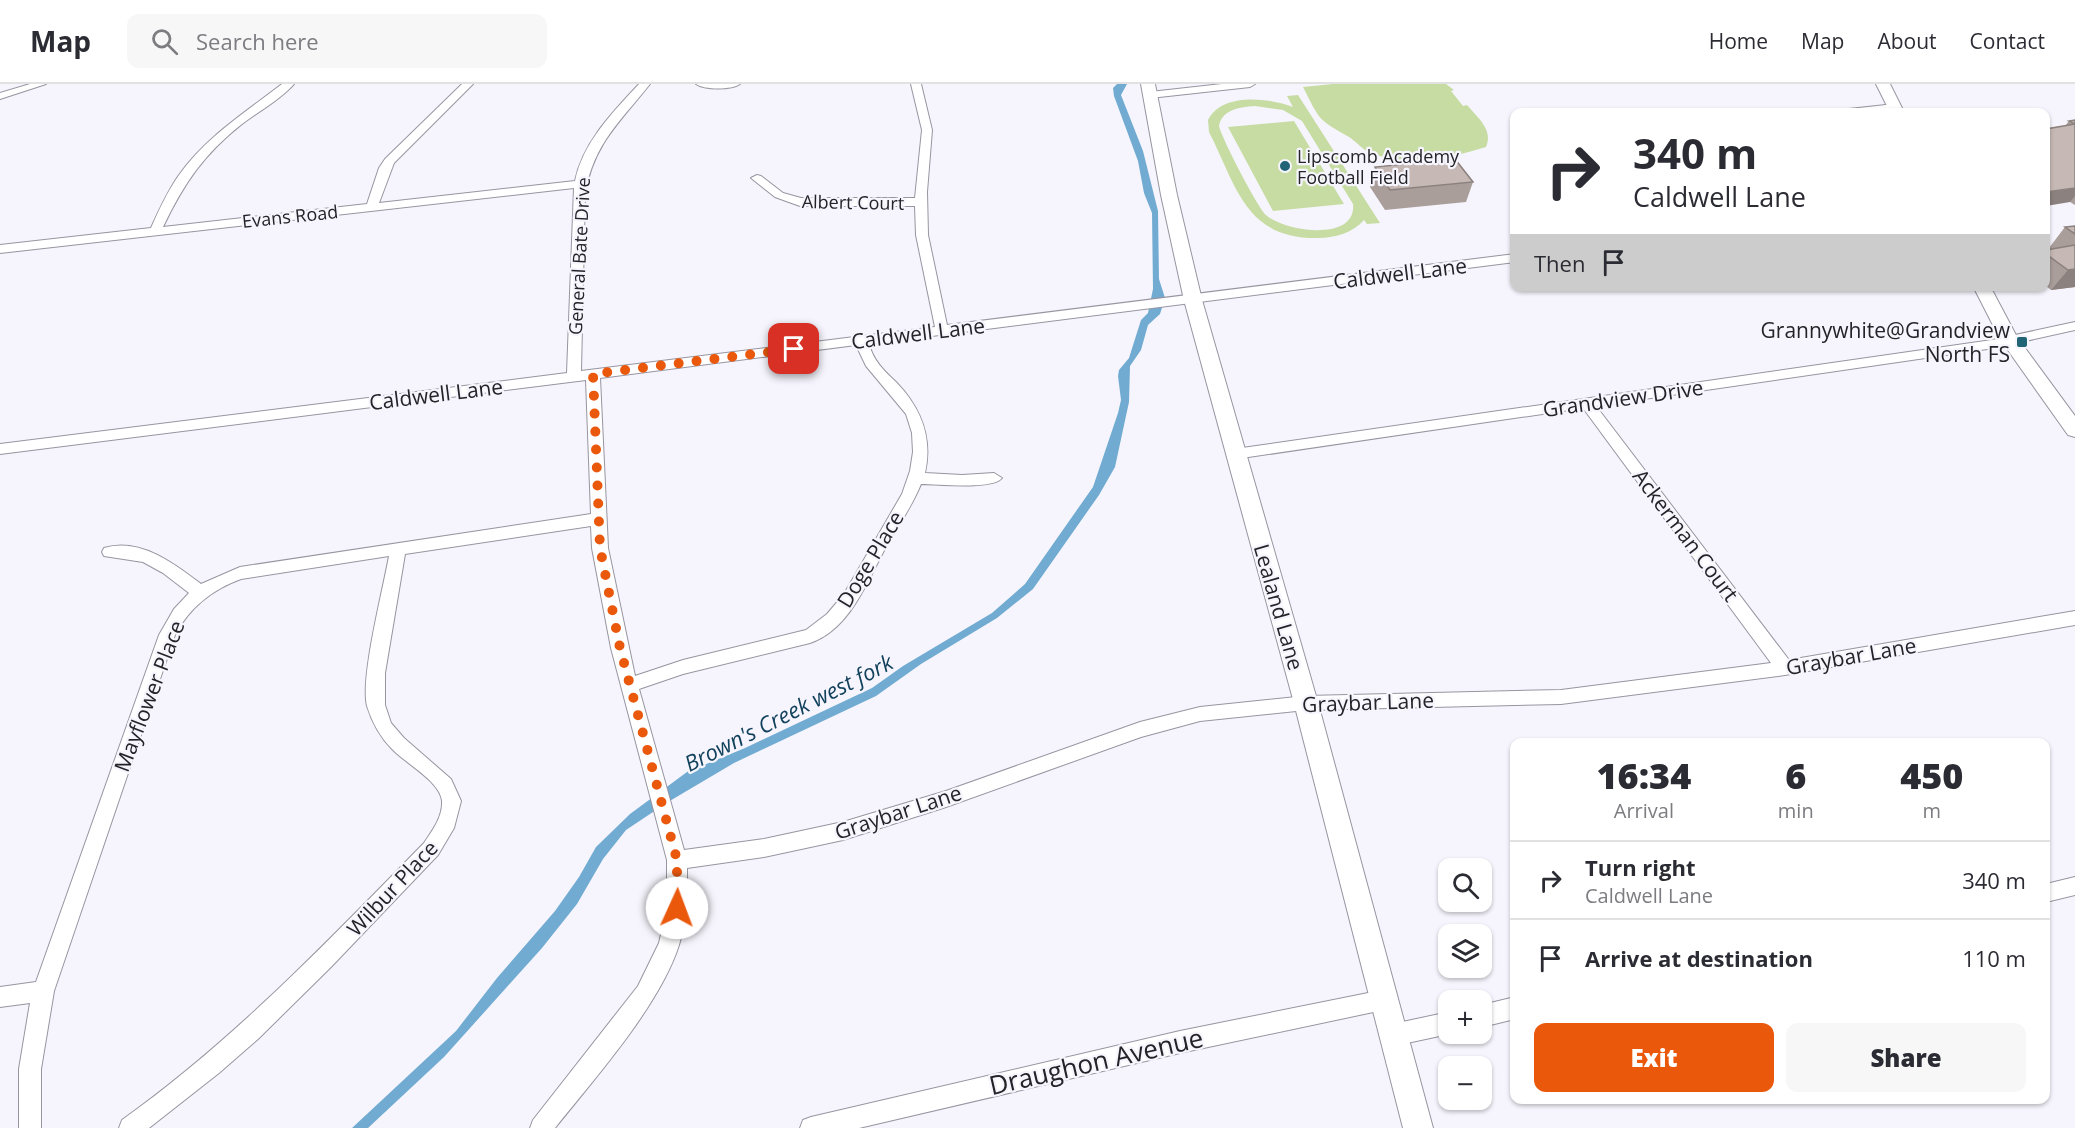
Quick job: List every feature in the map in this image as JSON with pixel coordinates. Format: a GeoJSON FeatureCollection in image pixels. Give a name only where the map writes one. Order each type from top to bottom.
{"type":"FeatureCollection","features":[{"type":"Feature","properties":{"kind":"street"},"geometry":{"type":"LineString","coordinates":[[0,96],[41,84]]}},
{"type":"Feature","properties":{"kind":"street"},"geometry":{"type":"LineString","coordinates":[[155,232],[172,197],[191,167],[216,142],[289,84]]}},
{"type":"Feature","properties":{"kind":"street"},"geometry":{"type":"LineString","coordinates":[[372,207],[389,160],[468,84]]}},
{"type":"Feature","properties":{"kind":"street","name":"General Bate Drive"},"geometry":{"type":"LineString","coordinates":[[574,377],[580,184],[592,149],[645,84]]}},
{"type":"Feature","properties":{"kind":"street"},"geometry":{"type":"LineString","coordinates":[[701,84],[735,84]]}},
{"type":"Feature","properties":{"kind":"street"},"geometry":{"type":"LineString","coordinates":[[916,84],[927,124],[928,138],[920,202],[925,256],[942,331]]}},
{"type":"Feature","properties":{"kind":"street"},"geometry":{"type":"LineString","coordinates":[[1153,87],[1250,84]]}},
{"type":"Feature","properties":{"kind":"street"},"geometry":{"type":"LineString","coordinates":[[1883,84],[1895,108]]}},
{"type":"Feature","properties":{"kind":"street","name":"Lealand Lane"},"geometry":{"type":"LineString","coordinates":[[1153,87],[1182,301],[1235,454],[1306,703],[1418,1128]]}},
{"type":"Feature","properties":{"kind":"street","name":"Albert Court"},"geometry":{"type":"LineString","coordinates":[[757,178],[779,195],[801,202],[920,202]]}},
{"type":"Feature","properties":{"kind":"street","name":"Evans Road"},"geometry":{"type":"LineString","coordinates":[[0,249],[580,184]]}},
{"type":"Feature","properties":{"kind":"street","name":"Caldwell Lane"},"geometry":{"type":"LineString","coordinates":[[0,449],[861,340],[1133,308],[1510,259]]}},
{"type":"Feature","properties":{"kind":"street"},"geometry":{"type":"LineString","coordinates":[[1984,291],[2009,339],[2074,428]]}},
{"type":"Feature","properties":{"kind":"street","name":"Grandview Drive"},"geometry":{"type":"LineString","coordinates":[[1235,454],[1994,345],[2009,339],[2075,327]]}},
{"type":"Feature","properties":{"kind":"street","name":"Doge Place"},"geometry":{"type":"LineString","coordinates":[[629,685],[683,667],[801,638],[819,631],[844,606],[916,478],[919,465],[920,438],[914,417],[904,398],[872,365],[861,340]]}},
{"type":"Feature","properties":{"kind":"street"},"geometry":{"type":"LineString","coordinates":[[541,1128],[627,1019],[660,964],[675,928],[679,879],[677,860],[629,685],[611,607],[597,519],[593,374]]}},
{"type":"Feature","properties":{"kind":"street","name":"Ackerman Court"},"geometry":{"type":"LineString","coordinates":[[1586,403],[1785,668]]}},
{"type":"Feature","properties":{"kind":"street"},"geometry":{"type":"LineString","coordinates":[[916,478],[955,480],[994,478]]}},
{"type":"Feature","properties":{"kind":"street","name":"Mayflower Place"},"geometry":{"type":"LineString","coordinates":[[30,1128],[30,1069],[43,992],[167,635],[181,611],[200,593],[220,580],[248,571],[597,519]]}},
{"type":"Feature","properties":{"kind":"street","name":"Wilbur Place"},"geometry":{"type":"LineString","coordinates":[[130,1128],[203,1073],[265,1020],[431,849],[448,825],[453,807],[447,788],[389,735],[378,715],[375,703],[376,678],[398,550]]}},
{"type":"Feature","properties":{"kind":"street"},"geometry":{"type":"LineString","coordinates":[[110,552],[134,552],[156,559],[200,593]]}},
{"type":"Feature","properties":{"kind":"street","name":"Graybar Lane"},"geometry":{"type":"LineString","coordinates":[[677,860],[764,848],[843,831],[934,803],[1172,721],[1224,710],[1306,703],[1561,697],[1785,668],[2075,618]]}},
{"type":"Feature","properties":{"kind":"street"},"geometry":{"type":"LineString","coordinates":[[2050,891],[2075,886]]}},
{"type":"Feature","properties":{"kind":"street"},"geometry":{"type":"LineString","coordinates":[[0,997],[43,992]]}},
{"type":"Feature","properties":{"kind":"street","name":"Draughon Avenue"},"geometry":{"type":"LineString","coordinates":[[811,1128],[1180,1041],[1383,1000]]}},
{"type":"Feature","properties":{"kind":"street"},"geometry":{"type":"LineString","coordinates":[[1492,1014],[1510,1009]]}},
{"type":"Feature","properties":{"kind":"street"},"geometry":{"type":"LineString","coordinates":[[1392,1035],[1438,1025]]}},
{"type":"Feature","properties":{"kind":"green space"},"geometry":{"type":"Polygon","coordinates":[[[1333,84],[1446,84],[1454,90],[1451,91],[1463,106],[1467,105],[1483,124],[1488,135],[1486,147],[1458,155],[1414,160],[1399,160],[1371,153],[1320,118],[1303,87],[1333,84]]]}},
{"type":"Feature","properties":{"kind":"green space"},"geometry":{"type":"Polygon","coordinates":[[[1298,95],[1380,223],[1367,224],[1364,220],[1360,225],[1343,234],[1330,237],[1294,236],[1274,230],[1247,206],[1209,132],[1208,120],[1215,111],[1235,101],[1272,101],[1293,107],[1287,96],[1298,95]],[[1255,106],[1244,107],[1228,112],[1221,120],[1219,126],[1240,172],[1266,215],[1275,221],[1288,226],[1318,230],[1332,229],[1344,224],[1351,216],[1353,204],[1302,121],[1283,110],[1255,106]]]}},
{"type":"Feature","properties":{"kind":"green space","name":"Lipscomb Academy Football Field"},"geometry":{"type":"Polygon","coordinates":[[[1294,121],[1344,204],[1273,211],[1228,127],[1294,121]]]}},
{"type":"Feature","properties":{"kind":"water"},"geometry":{"type":"Polygon","coordinates":[[[1117,84],[1127,84],[1121,95],[1143,151],[1158,211],[1159,279],[1165,298],[1160,314],[1148,325],[1141,350],[1130,366],[1129,402],[1115,467],[1099,495],[1033,589],[997,618],[921,664],[876,696],[734,763],[626,830],[603,859],[577,904],[542,948],[444,1057],[368,1128],[352,1128],[456,1031],[497,978],[555,911],[579,877],[596,847],[630,814],[687,772],[745,748],[872,688],[903,666],[992,613],[1025,584],[1093,487],[1121,400],[1119,370],[1129,358],[1141,320],[1148,313],[1153,289],[1152,213],[1144,193],[1138,161],[1114,96],[1113,88],[1117,84]]]}},
{"type":"Feature","properties":{"kind":"building"},"geometry":{"type":"Polygon","coordinates":[[[2075,124],[2075,188],[2050,191],[2050,128],[2075,124]]]}},
{"type":"Feature","properties":{"kind":"building"},"geometry":{"type":"Polygon","coordinates":[[[1455,159],[1473,182],[1390,190],[1375,167],[1455,159]]]}},
{"type":"Feature","properties":{"kind":"building"},"geometry":{"type":"Polygon","coordinates":[[[2075,226],[2075,234],[2065,227],[2075,226]]]}},
{"type":"Feature","properties":{"kind":"building"},"geometry":{"type":"Polygon","coordinates":[[[2075,245],[2075,269],[2068,270],[2050,257],[2050,249],[2075,245]]]}},
{"type":"Feature","properties":{"kind":"place","name":"Lipscomb Academy Football Field"},"geometry":{"type":"Point","coordinates":[1285,166]}},
{"type":"Feature","properties":{"kind":"place","name":"Grannywhite@Grandview North FS"},"geometry":{"type":"Point","coordinates":[2022,342]}},
{"type":"Feature","properties":{"kind":"route"},"geometry":{"type":"LineString","coordinates":[[677,908],[679,879],[677,860],[620,648],[600,548],[597,519],[593,374],[794,349]]}},
{"type":"Feature","properties":{"kind":"water label","name":"Brown's Creek west fork"},"geometry":{"type":"Point","coordinates":[788,712]}}]}
